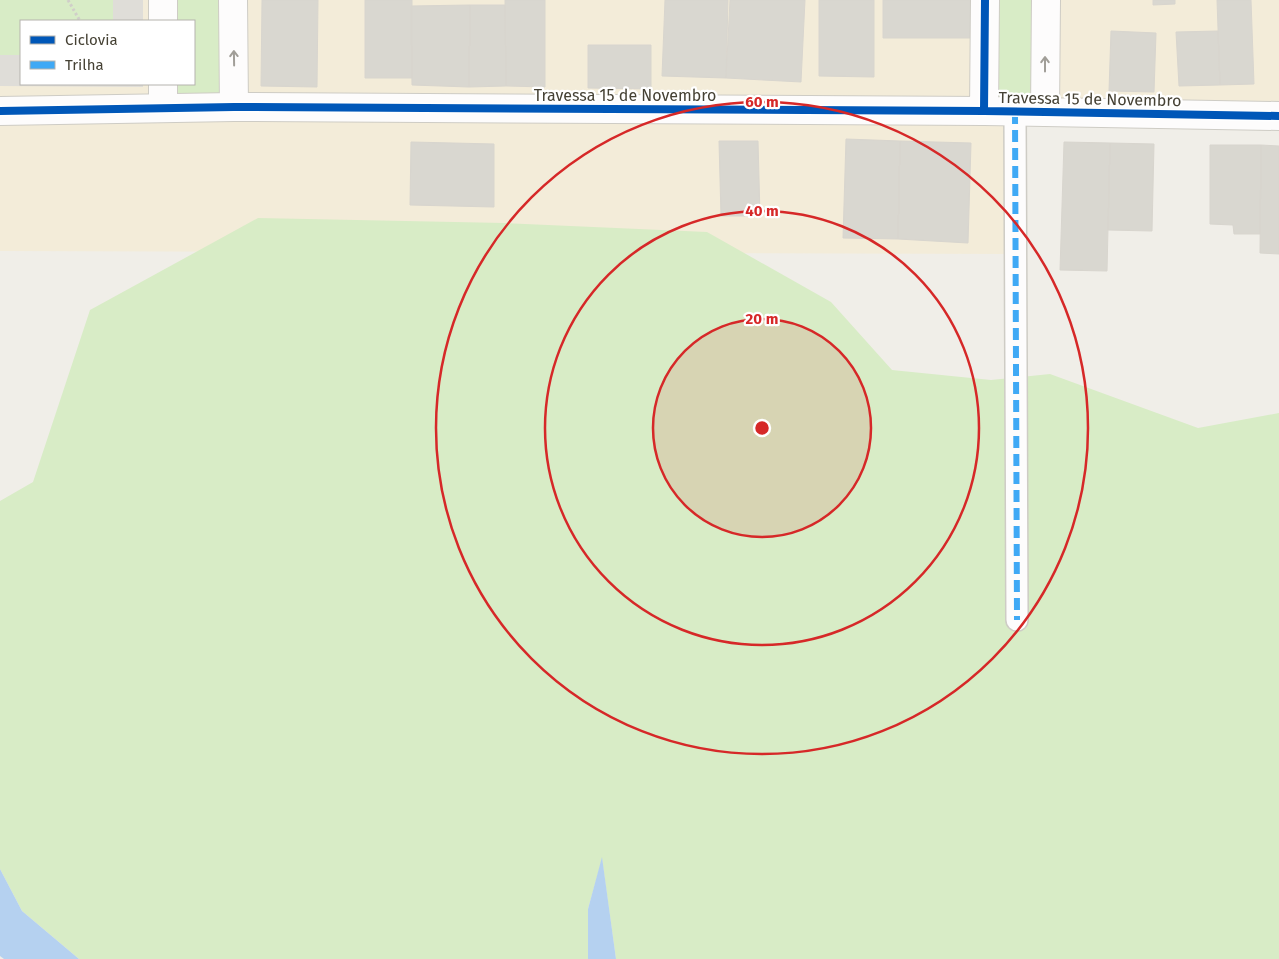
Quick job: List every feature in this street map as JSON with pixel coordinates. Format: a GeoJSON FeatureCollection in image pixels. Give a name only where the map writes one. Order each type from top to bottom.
{"type":"FeatureCollection","features":[{"type":"Feature","properties":{"kind":"street"},"geometry":{"type":"LineString","coordinates":[[163,0],[163,20]]}},
{"type":"Feature","properties":{"kind":"street"},"geometry":{"type":"LineString","coordinates":[[233,0],[234,106]]}},
{"type":"Feature","properties":{"kind":"street"},"geometry":{"type":"LineString","coordinates":[[984,111],[985,0]]}},
{"type":"Feature","properties":{"kind":"street"},"geometry":{"type":"LineString","coordinates":[[1045,112],[1046,0]]}},
{"type":"Feature","properties":{"kind":"street","name":"Travessa 15 de Novembro"},"geometry":{"type":"LineString","coordinates":[[0,111],[163,95],[234,106],[984,111],[1279,116]]}},
{"type":"Feature","properties":{"kind":"street"},"geometry":{"type":"LineString","coordinates":[[1014,112],[1017,620]]}},
{"type":"Feature","properties":{"kind":"path"},"geometry":{"type":"LineString","coordinates":[[68,0],[79,20]]}},
{"type":"Feature","properties":{"kind":"shaded area"},"geometry":{"type":"Polygon","coordinates":[[[0,0],[1279,0],[1279,115],[1015,112],[1015,254],[0,251],[0,0]]]}},
{"type":"Feature","properties":{"kind":"shaded area"},"geometry":{"type":"Polygon","coordinates":[[[113,0],[143,0],[143,20],[113,20],[113,0]]]}},
{"type":"Feature","properties":{"kind":"shaded area"},"geometry":{"type":"Polygon","coordinates":[[[0,55],[20,55],[20,85],[143,85],[143,87],[0,86],[0,55]]]}},
{"type":"Feature","properties":{"kind":"green space"},"geometry":{"type":"Polygon","coordinates":[[[0,0],[113,0],[113,20],[20,20],[20,55],[0,55],[0,0]]]}},
{"type":"Feature","properties":{"kind":"green space"},"geometry":{"type":"Polygon","coordinates":[[[163,0],[233,0],[234,107],[163,107],[163,85],[195,85],[195,20],[163,20],[163,0]]]}},
{"type":"Feature","properties":{"kind":"green space"},"geometry":{"type":"Polygon","coordinates":[[[985,0],[1046,0],[1045,112],[984,111],[985,0]]]}},
{"type":"Feature","properties":{"kind":"green space"},"geometry":{"type":"Polygon","coordinates":[[[258,218],[504,223],[707,232],[831,302],[892,370],[991,380],[1050,374],[1198,428],[1279,413],[1279,959],[616,959],[602,859],[588,909],[588,959],[79,959],[22,911],[0,869],[0,501],[33,482],[90,310],[258,218]]]}},
{"type":"Feature","properties":{"kind":"water"},"geometry":{"type":"Polygon","coordinates":[[[602,857],[616,959],[588,959],[588,909],[602,857]]]}},
{"type":"Feature","properties":{"kind":"water"},"geometry":{"type":"Polygon","coordinates":[[[0,869],[22,911],[79,959],[4,959],[0,956],[0,869]]]}},
{"type":"Feature","properties":{"kind":"building"},"geometry":{"type":"Polygon","coordinates":[[[262,0],[318,0],[317,87],[261,86],[262,0]]]}},
{"type":"Feature","properties":{"kind":"building"},"geometry":{"type":"Polygon","coordinates":[[[365,0],[412,0],[412,78],[365,78],[365,0]]]}},
{"type":"Feature","properties":{"kind":"building"},"geometry":{"type":"Polygon","coordinates":[[[505,0],[545,0],[545,87],[506,86],[505,0]]]}},
{"type":"Feature","properties":{"kind":"building"},"geometry":{"type":"Polygon","coordinates":[[[665,0],[728,0],[726,78],[662,76],[665,0]]]}},
{"type":"Feature","properties":{"kind":"building"},"geometry":{"type":"Polygon","coordinates":[[[730,0],[805,0],[801,82],[726,78],[730,0]]]}},
{"type":"Feature","properties":{"kind":"building"},"geometry":{"type":"Polygon","coordinates":[[[819,0],[874,0],[874,77],[819,76],[819,0]]]}},
{"type":"Feature","properties":{"kind":"building"},"geometry":{"type":"Polygon","coordinates":[[[883,0],[971,0],[971,38],[883,38],[883,0]]]}},
{"type":"Feature","properties":{"kind":"building"},"geometry":{"type":"Polygon","coordinates":[[[1153,0],[1175,0],[1175,4],[1153,5],[1153,0]]]}},
{"type":"Feature","properties":{"kind":"building"},"geometry":{"type":"Polygon","coordinates":[[[1217,0],[1251,0],[1254,84],[1220,85],[1217,0]]]}},
{"type":"Feature","properties":{"kind":"building"},"geometry":{"type":"Polygon","coordinates":[[[470,5],[469,87],[412,85],[411,6],[470,5]]]}},
{"type":"Feature","properties":{"kind":"building"},"geometry":{"type":"Polygon","coordinates":[[[470,5],[505,5],[506,86],[469,87],[470,5]]]}},
{"type":"Feature","properties":{"kind":"building"},"geometry":{"type":"Polygon","coordinates":[[[1111,31],[1156,33],[1154,92],[1109,91],[1111,31]]]}},
{"type":"Feature","properties":{"kind":"building"},"geometry":{"type":"Polygon","coordinates":[[[1218,31],[1220,85],[1179,86],[1176,32],[1218,31]]]}},
{"type":"Feature","properties":{"kind":"building"},"geometry":{"type":"Polygon","coordinates":[[[588,45],[651,45],[651,89],[588,88],[588,45]]]}},
{"type":"Feature","properties":{"kind":"building"},"geometry":{"type":"Polygon","coordinates":[[[846,139],[900,141],[898,239],[843,238],[846,139]]]}},
{"type":"Feature","properties":{"kind":"building"},"geometry":{"type":"Polygon","coordinates":[[[719,141],[758,141],[760,216],[721,216],[719,141]]]}},
{"type":"Feature","properties":{"kind":"building"},"geometry":{"type":"Polygon","coordinates":[[[900,141],[971,143],[968,243],[898,239],[900,141]]]}},
{"type":"Feature","properties":{"kind":"building"},"geometry":{"type":"Polygon","coordinates":[[[411,142],[494,144],[494,207],[410,205],[411,142]]]}},
{"type":"Feature","properties":{"kind":"building"},"geometry":{"type":"Polygon","coordinates":[[[1064,142],[1110,143],[1107,271],[1060,270],[1064,142]]]}},
{"type":"Feature","properties":{"kind":"building"},"geometry":{"type":"Polygon","coordinates":[[[1110,143],[1154,144],[1152,231],[1108,230],[1110,143]]]}},
{"type":"Feature","properties":{"kind":"building"},"geometry":{"type":"Polygon","coordinates":[[[1210,145],[1261,145],[1260,234],[1234,234],[1233,225],[1210,224],[1210,145]]]}},
{"type":"Feature","properties":{"kind":"building"},"geometry":{"type":"Polygon","coordinates":[[[1261,145],[1279,146],[1279,254],[1260,253],[1261,145]]]}},
{"type":"Feature","properties":{"kind":"marked path"},"geometry":{"type":"LineString","coordinates":[[1015,112],[1017,620]]}},
{"type":"Feature","properties":{"kind":"cycle path"},"geometry":{"type":"LineString","coordinates":[[984,111],[985,0]]}},
{"type":"Feature","properties":{"kind":"cycle path"},"geometry":{"type":"LineString","coordinates":[[0,111],[234,107],[984,111],[1279,116]]}}]}
